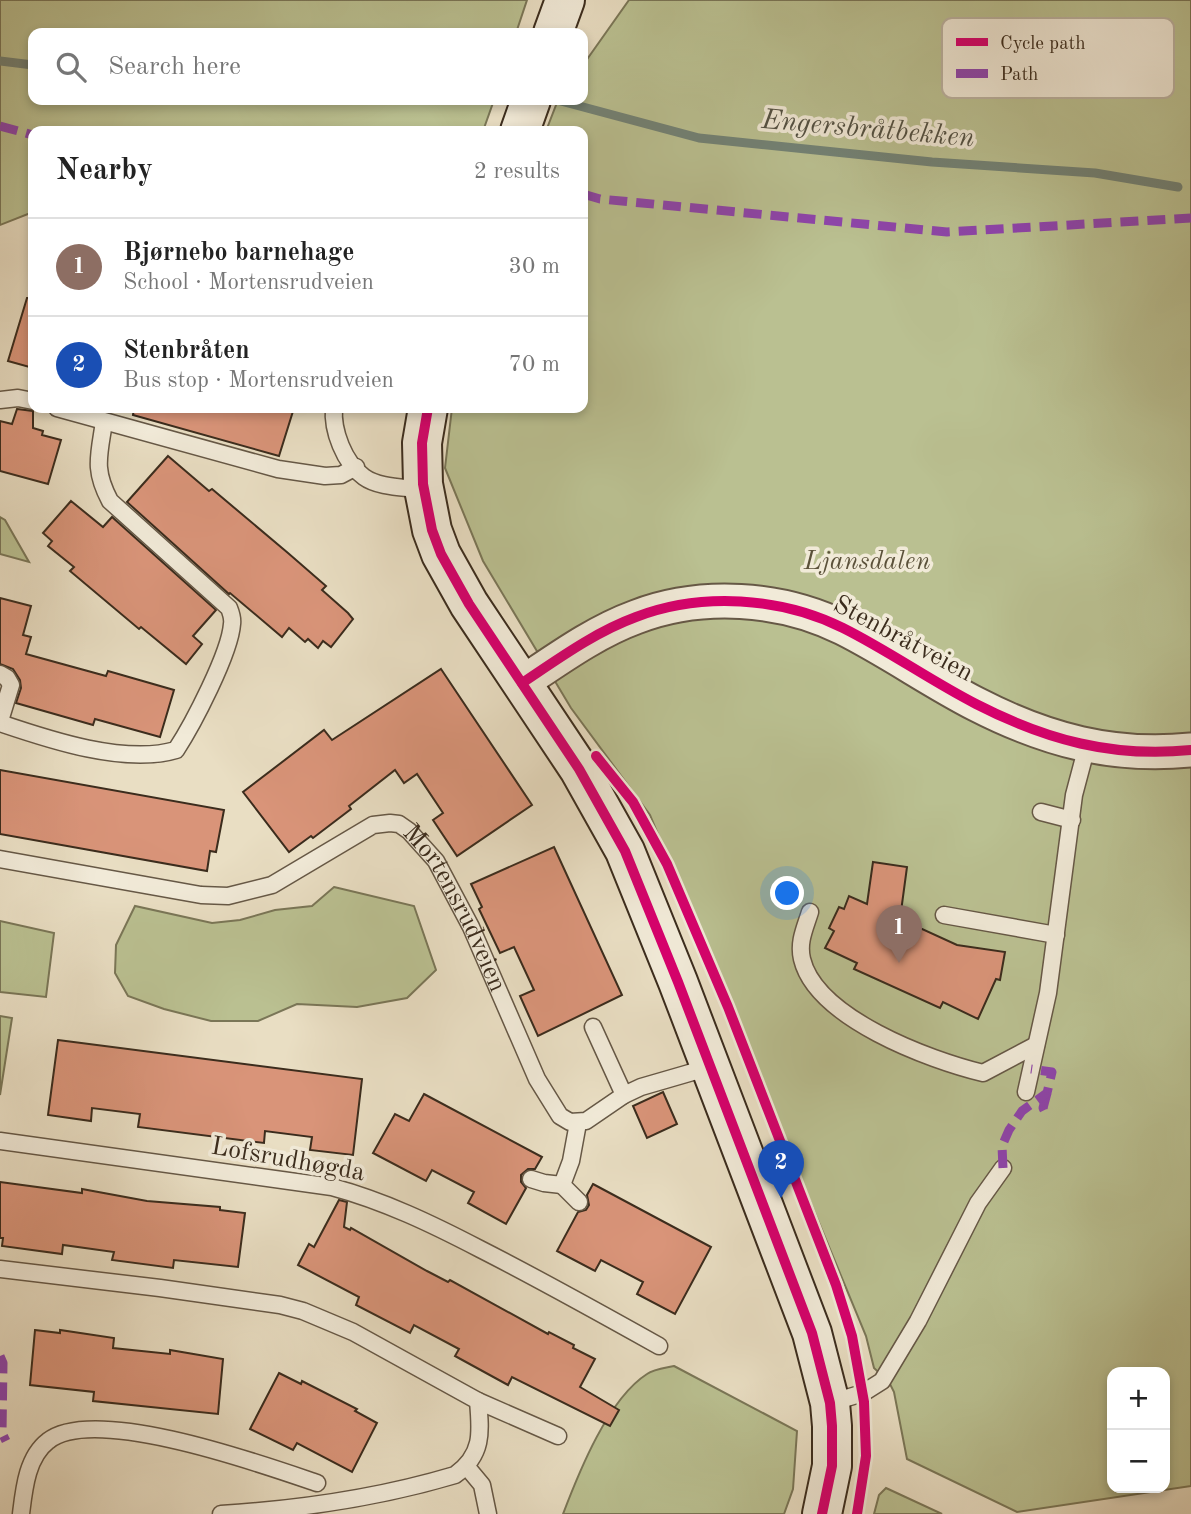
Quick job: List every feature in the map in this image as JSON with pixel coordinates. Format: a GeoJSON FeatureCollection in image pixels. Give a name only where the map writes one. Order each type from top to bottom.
{"type":"FeatureCollection","features":[{"type":"Feature","properties":{"kind":"street"},"geometry":{"type":"LineString","coordinates":[[555,28],[565,0]]}},
{"type":"Feature","properties":{"kind":"street"},"geometry":{"type":"LineString","coordinates":[[522,126],[529,105]]}},
{"type":"Feature","properties":{"kind":"street"},"geometry":{"type":"LineString","coordinates":[[427,413],[422,443],[423,491],[432,530],[454,579],[579,769],[625,851],[812,1333],[830,1403],[832,1466],[822,1514]]}},
{"type":"Feature","properties":{"kind":"street","name":"Stenbråtveien"},"geometry":{"type":"LineString","coordinates":[[522,683],[590,639],[638,616],[691,604],[744,601],[807,614],[840,626],[975,704],[1052,736],[1087,746],[1148,752],[1191,750]]}},
{"type":"Feature","properties":{"kind":"lane"},"geometry":{"type":"LineString","coordinates":[[0,400],[28,400]]}},
{"type":"Feature","properties":{"kind":"lane"},"geometry":{"type":"LineString","coordinates":[[74,413],[278,469],[325,476],[341,475],[356,467]]}},
{"type":"Feature","properties":{"kind":"lane"},"geometry":{"type":"LineString","coordinates":[[334,413],[337,440],[364,477],[382,484],[423,491]]}},
{"type":"Feature","properties":{"kind":"lane"},"geometry":{"type":"LineString","coordinates":[[0,674],[7,678],[11,685],[0,722],[42,737],[109,752],[137,756],[159,755],[176,750],[195,716],[227,644],[232,626],[229,608],[110,501],[100,482],[97,466],[104,422]]}},
{"type":"Feature","properties":{"kind":"lane"},"geometry":{"type":"LineString","coordinates":[[1026,1092],[1048,993],[1074,795],[1087,746]]}},
{"type":"Feature","properties":{"kind":"lane"},"geometry":{"type":"LineString","coordinates":[[1041,812],[1072,820]]}},
{"type":"Feature","properties":{"kind":"lane","name":"Mortensrudveien"},"geometry":{"type":"LineString","coordinates":[[0,859],[201,895],[228,896],[272,885],[373,825],[399,824],[409,831],[436,861],[452,889],[537,1079],[555,1111],[570,1122],[578,1123]]}},
{"type":"Feature","properties":{"kind":"lane"},"geometry":{"type":"LineString","coordinates":[[810,912],[800,941],[808,977],[836,1008],[858,1023],[940,1060],[983,1073],[1036,1045]]}},
{"type":"Feature","properties":{"kind":"lane"},"geometry":{"type":"LineString","coordinates":[[944,915],[1056,934]]}},
{"type":"Feature","properties":{"kind":"lane"},"geometry":{"type":"LineString","coordinates":[[593,1027],[624,1095]]}},
{"type":"Feature","properties":{"kind":"lane"},"geometry":{"type":"LineString","coordinates":[[562,1185],[571,1161],[578,1123],[586,1121],[624,1095],[654,1082],[710,1067]]}},
{"type":"Feature","properties":{"kind":"lane","name":"Lofsrudhøgda"},"geometry":{"type":"LineString","coordinates":[[0,1141],[332,1187],[360,1195],[439,1228],[659,1346]]}},
{"type":"Feature","properties":{"kind":"lane"},"geometry":{"type":"LineString","coordinates":[[830,1403],[863,1393],[882,1381],[918,1321],[978,1203],[1003,1168]]}},
{"type":"Feature","properties":{"kind":"lane"},"geometry":{"type":"LineString","coordinates":[[531,1179],[562,1185],[579,1202]]}},
{"type":"Feature","properties":{"kind":"lane"},"geometry":{"type":"LineString","coordinates":[[0,1269],[160,1288],[280,1305],[303,1311],[353,1332],[478,1401],[558,1436]]}},
{"type":"Feature","properties":{"kind":"lane"},"geometry":{"type":"LineString","coordinates":[[221,1514],[294,1509],[366,1498],[455,1475],[467,1467],[477,1452],[478,1401]]}},
{"type":"Feature","properties":{"kind":"lane"},"geometry":{"type":"LineString","coordinates":[[21,1514],[29,1473],[39,1450],[62,1433],[79,1429],[144,1436],[230,1453],[317,1483]]}},
{"type":"Feature","properties":{"kind":"lane"},"geometry":{"type":"LineString","coordinates":[[467,1467],[482,1485],[488,1514]]}},
{"type":"Feature","properties":{"kind":"green space"},"geometry":{"type":"Polygon","coordinates":[[[0,0],[527,0],[518,28],[28,28],[28,105],[492,105],[485,126],[28,126],[28,214],[0,225],[0,0]]]}},
{"type":"Feature","properties":{"kind":"green space","name":"Ljansdalen"},"geometry":{"type":"Polygon","coordinates":[[[629,0],[1191,0],[1191,1486],[1170,1489],[1170,1367],[1107,1367],[1107,1493],[1144,1493],[1017,1512],[907,1459],[894,1392],[889,1382],[874,1368],[866,1336],[650,815],[571,708],[483,561],[445,468],[451,413],[588,413],[588,126],[548,126],[556,105],[588,105],[588,58],[629,0]]]}},
{"type":"Feature","properties":{"kind":"green space"},"geometry":{"type":"Polygon","coordinates":[[[0,517],[5,520],[29,562],[0,554],[0,517]]]}},
{"type":"Feature","properties":{"kind":"green space"},"geometry":{"type":"Polygon","coordinates":[[[334,887],[414,906],[436,970],[407,998],[357,1007],[297,1004],[258,1021],[211,1021],[128,996],[115,973],[116,945],[135,906],[212,923],[240,920],[275,910],[312,906],[334,887]]]}},
{"type":"Feature","properties":{"kind":"green space"},"geometry":{"type":"Polygon","coordinates":[[[0,921],[54,933],[46,997],[0,992],[0,921]]]}},
{"type":"Feature","properties":{"kind":"green space"},"geometry":{"type":"Polygon","coordinates":[[[0,1016],[12,1018],[0,1095],[0,1016]]]}},
{"type":"Feature","properties":{"kind":"green space"},"geometry":{"type":"Polygon","coordinates":[[[674,1366],[797,1431],[793,1489],[784,1514],[563,1514],[596,1438],[620,1401],[633,1385],[647,1374],[674,1366]]]}},
{"type":"Feature","properties":{"kind":"green space"},"geometry":{"type":"Polygon","coordinates":[[[886,1488],[942,1514],[874,1514],[879,1495],[886,1488]]]}},
{"type":"Feature","properties":{"kind":"building"},"geometry":{"type":"Polygon","coordinates":[[[27,298],[28,298],[28,367],[8,361],[27,298]]]}},
{"type":"Feature","properties":{"kind":"building"},"geometry":{"type":"Polygon","coordinates":[[[17,409],[28,410],[28,413],[33,413],[33,428],[43,431],[42,435],[61,440],[48,484],[0,471],[0,421],[12,424],[17,409]]]}},
{"type":"Feature","properties":{"kind":"building"},"geometry":{"type":"Polygon","coordinates":[[[133,413],[292,413],[279,456],[133,413]]]}},
{"type":"Feature","properties":{"kind":"building"},"geometry":{"type":"Polygon","coordinates":[[[168,456],[209,491],[212,489],[326,586],[322,590],[353,619],[331,647],[323,641],[318,648],[308,639],[305,642],[289,628],[282,637],[229,594],[127,502],[168,456]]]}},
{"type":"Feature","properties":{"kind":"building"},"geometry":{"type":"Polygon","coordinates":[[[71,501],[103,527],[112,517],[216,610],[193,636],[202,644],[186,664],[70,571],[74,567],[48,546],[52,541],[43,533],[71,501]]]}},
{"type":"Feature","properties":{"kind":"building"},"geometry":{"type":"Polygon","coordinates":[[[0,598],[31,606],[23,635],[31,637],[26,654],[106,676],[108,671],[174,690],[160,737],[95,719],[93,725],[16,703],[21,688],[20,680],[13,669],[0,664],[0,598]]]}},
{"type":"Feature","properties":{"kind":"building"},"geometry":{"type":"Polygon","coordinates":[[[441,669],[532,805],[457,856],[433,820],[443,813],[417,774],[404,783],[395,770],[349,806],[351,809],[313,838],[311,836],[289,852],[243,792],[324,730],[332,740],[441,669]]]}},
{"type":"Feature","properties":{"kind":"building"},"geometry":{"type":"Polygon","coordinates":[[[0,770],[224,810],[216,852],[210,851],[207,871],[0,834],[0,770]]]}},
{"type":"Feature","properties":{"kind":"building"},"geometry":{"type":"Polygon","coordinates":[[[554,847],[622,995],[538,1036],[520,996],[534,990],[514,947],[500,953],[479,909],[482,907],[471,884],[554,847]]]}},
{"type":"Feature","properties":{"kind":"building"},"geometry":{"type":"Polygon","coordinates":[[[873,862],[907,867],[900,919],[957,945],[1005,952],[1000,980],[996,979],[978,1019],[943,1002],[940,1008],[854,969],[857,963],[825,948],[834,931],[829,928],[839,907],[844,909],[849,896],[867,904],[873,862]]]}},
{"type":"Feature","properties":{"kind":"building"},"geometry":{"type":"Polygon","coordinates":[[[58,1040],[362,1079],[353,1155],[310,1150],[312,1137],[265,1131],[264,1143],[138,1127],[140,1114],[92,1108],[91,1121],[48,1115],[58,1040]]]}},
{"type":"Feature","properties":{"kind":"building"},"geometry":{"type":"Polygon","coordinates":[[[663,1092],[677,1124],[647,1138],[633,1106],[663,1092]]]}},
{"type":"Feature","properties":{"kind":"building"},"geometry":{"type":"Polygon","coordinates":[[[424,1094],[542,1157],[535,1169],[528,1169],[521,1175],[521,1182],[526,1188],[506,1224],[468,1203],[474,1192],[432,1170],[426,1181],[373,1153],[395,1114],[409,1121],[424,1094]]]}},
{"type":"Feature","properties":{"kind":"building"},"geometry":{"type":"Polygon","coordinates":[[[0,1182],[82,1193],[82,1189],[147,1201],[220,1207],[220,1210],[245,1213],[238,1267],[174,1260],[173,1268],[112,1260],[114,1252],[63,1245],[62,1254],[2,1246],[0,1182]]]}},
{"type":"Feature","properties":{"kind":"building"},"geometry":{"type":"Polygon","coordinates":[[[593,1184],[711,1247],[675,1314],[637,1294],[643,1282],[601,1260],[595,1271],[557,1251],[578,1212],[586,1210],[589,1205],[587,1195],[593,1184]]]}},
{"type":"Feature","properties":{"kind":"building"},"geometry":{"type":"Polygon","coordinates":[[[339,1200],[347,1202],[344,1227],[350,1230],[351,1228],[427,1271],[448,1282],[450,1280],[548,1334],[549,1332],[574,1345],[573,1348],[595,1359],[580,1387],[619,1410],[610,1426],[512,1377],[508,1385],[455,1356],[459,1349],[414,1325],[410,1333],[356,1305],[359,1297],[298,1265],[309,1244],[314,1247],[339,1200]]]}},
{"type":"Feature","properties":{"kind":"building"},"geometry":{"type":"Polygon","coordinates":[[[35,1330],[60,1333],[60,1330],[114,1338],[113,1348],[170,1354],[170,1350],[223,1359],[218,1414],[93,1401],[94,1392],[30,1385],[35,1330]]]}},
{"type":"Feature","properties":{"kind":"building"},"geometry":{"type":"Polygon","coordinates":[[[279,1373],[301,1384],[302,1381],[357,1409],[355,1411],[377,1423],[352,1472],[297,1443],[293,1450],[250,1429],[279,1373]]]}},
{"type":"Feature","properties":{"kind":"waterway","name":"Engersbråtbekken"},"geometry":{"type":"LineString","coordinates":[[0,61],[28,64]]}},
{"type":"Feature","properties":{"kind":"waterway","name":"Engersbråtbekken"},"geometry":{"type":"LineString","coordinates":[[576,105],[699,138],[932,162],[1095,173],[1178,187]]}},
{"type":"Feature","properties":{"kind":"marked path"},"geometry":{"type":"LineString","coordinates":[[0,126],[28,134]]}},
{"type":"Feature","properties":{"kind":"marked path"},"geometry":{"type":"LineString","coordinates":[[588,195],[600,199],[947,232],[1191,218]]}},
{"type":"Feature","properties":{"kind":"marked path"},"geometry":{"type":"LineString","coordinates":[[1003,1168],[1002,1146],[1009,1130],[1022,1111],[1047,1093],[1052,1072],[1031,1069]]}},
{"type":"Feature","properties":{"kind":"marked path"},"geometry":{"type":"LineString","coordinates":[[1047,1093],[1043,1108],[1048,1118]]}},
{"type":"Feature","properties":{"kind":"marked path"},"geometry":{"type":"LineString","coordinates":[[0,1356],[3,1363],[2,1433],[6,1441]]}},
{"type":"Feature","properties":{"kind":"cycle path"},"geometry":{"type":"LineString","coordinates":[[427,413],[422,443],[423,484],[432,530],[441,554],[469,604],[579,769],[625,851],[812,1333],[830,1403],[832,1426],[832,1466],[822,1514]]}},
{"type":"Feature","properties":{"kind":"cycle path"},"geometry":{"type":"LineString","coordinates":[[522,683],[591,638],[636,617],[661,609],[714,601],[767,604],[794,610],[843,628],[976,704],[1028,728],[1080,744],[1107,748],[1162,752],[1191,750]]}},
{"type":"Feature","properties":{"kind":"cycle path"},"geometry":{"type":"LineString","coordinates":[[596,756],[633,802],[667,864],[728,1007],[836,1285],[852,1336],[864,1402],[866,1456],[857,1514]]}},
{"type":"Feature","properties":{"kind":"place","name":"Bjørnebo barnehage"},"geometry":{"type":"Point","coordinates":[899,963]}},
{"type":"Feature","properties":{"kind":"place","name":"Stenbråten"},"geometry":{"type":"Point","coordinates":[781,1198]}}]}
